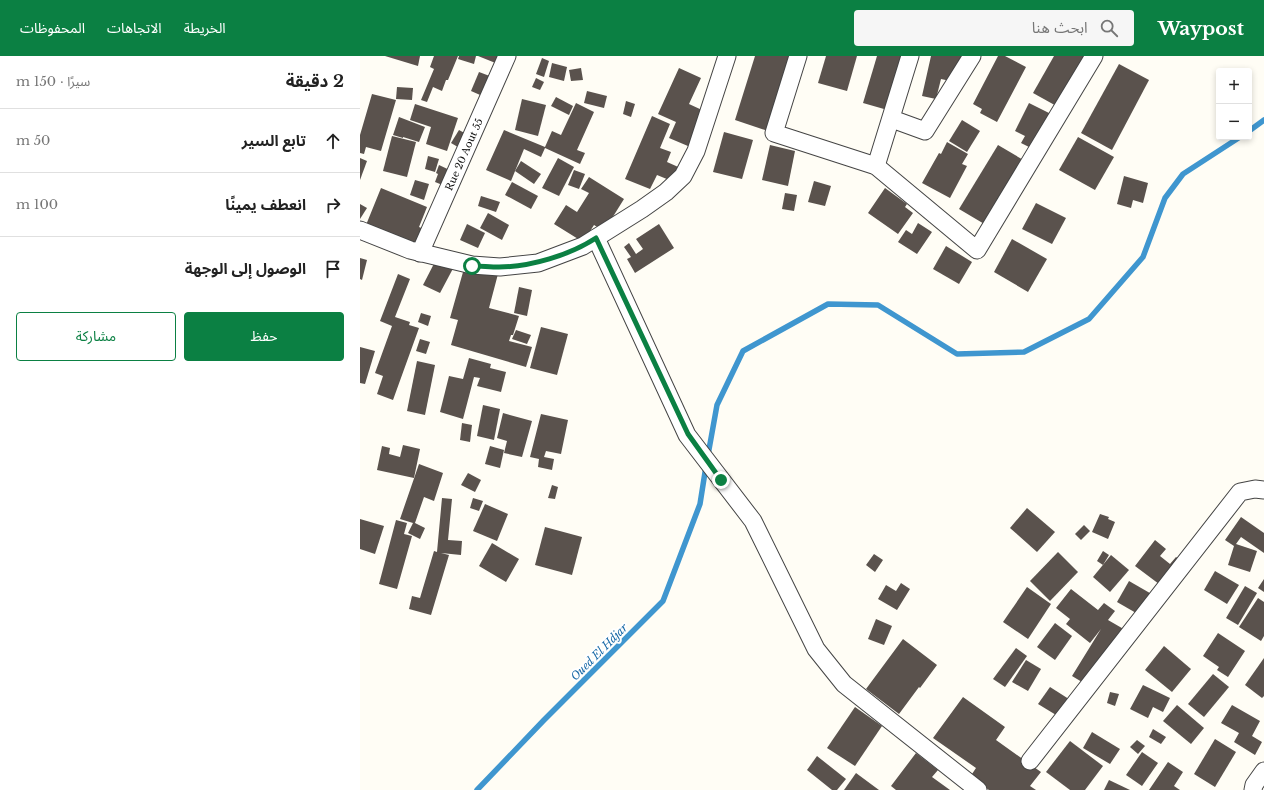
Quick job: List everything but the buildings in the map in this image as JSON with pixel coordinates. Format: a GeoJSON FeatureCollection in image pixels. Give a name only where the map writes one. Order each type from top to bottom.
{"type":"FeatureCollection","features":[{"type":"Feature","properties":{"kind":"street","name":"Rue 20 Aout 55"},"geometry":{"type":"LineString","coordinates":[[420,253],[507,56]]}},
{"type":"Feature","properties":{"kind":"street"},"geometry":{"type":"LineString","coordinates":[[360,230],[410,250],[472,266],[500,267],[538,263],[583,246],[642,210],[666,192],[683,176],[696,151],[727,56]]}},
{"type":"Feature","properties":{"kind":"street"},"geometry":{"type":"LineString","coordinates":[[798,56],[774,133],[876,166],[977,250],[1094,56]]}},
{"type":"Feature","properties":{"kind":"street"},"geometry":{"type":"LineString","coordinates":[[876,166],[892,119],[910,56]]}},
{"type":"Feature","properties":{"kind":"street"},"geometry":{"type":"LineString","coordinates":[[892,119],[925,130],[972,56]]}},
{"type":"Feature","properties":{"kind":"street"},"geometry":{"type":"LineString","coordinates":[[596,238],[688,434],[753,521],[816,649],[844,684],[978,790]]}},
{"type":"Feature","properties":{"kind":"street"},"geometry":{"type":"LineString","coordinates":[[1030,761],[1240,492],[1255,489],[1264,490]]}},
{"type":"Feature","properties":{"kind":"street"},"geometry":{"type":"LineString","coordinates":[[1253,790],[1254,785],[1264,771]]}},
{"type":"Feature","properties":{"kind":"waterway"},"geometry":{"type":"LineString","coordinates":[[1252,129],[1264,120]]}},
{"type":"Feature","properties":{"kind":"waterway"},"geometry":{"type":"LineString","coordinates":[[708,455],[717,405],[743,351],[828,304],[878,305],[957,354],[1024,352],[1089,319],[1143,257],[1165,198],[1183,174],[1235,140]]}},
{"type":"Feature","properties":{"kind":"waterway","name":"Oued El Hdjar"},"geometry":{"type":"LineString","coordinates":[[477,790],[544,720],[663,601],[700,504],[706,466]]}},
{"type":"Feature","properties":{"kind":"route"},"geometry":{"type":"LineString","coordinates":[[472,266],[500,267],[538,263],[583,246],[596,238],[688,434],[721,480]]}}]}
